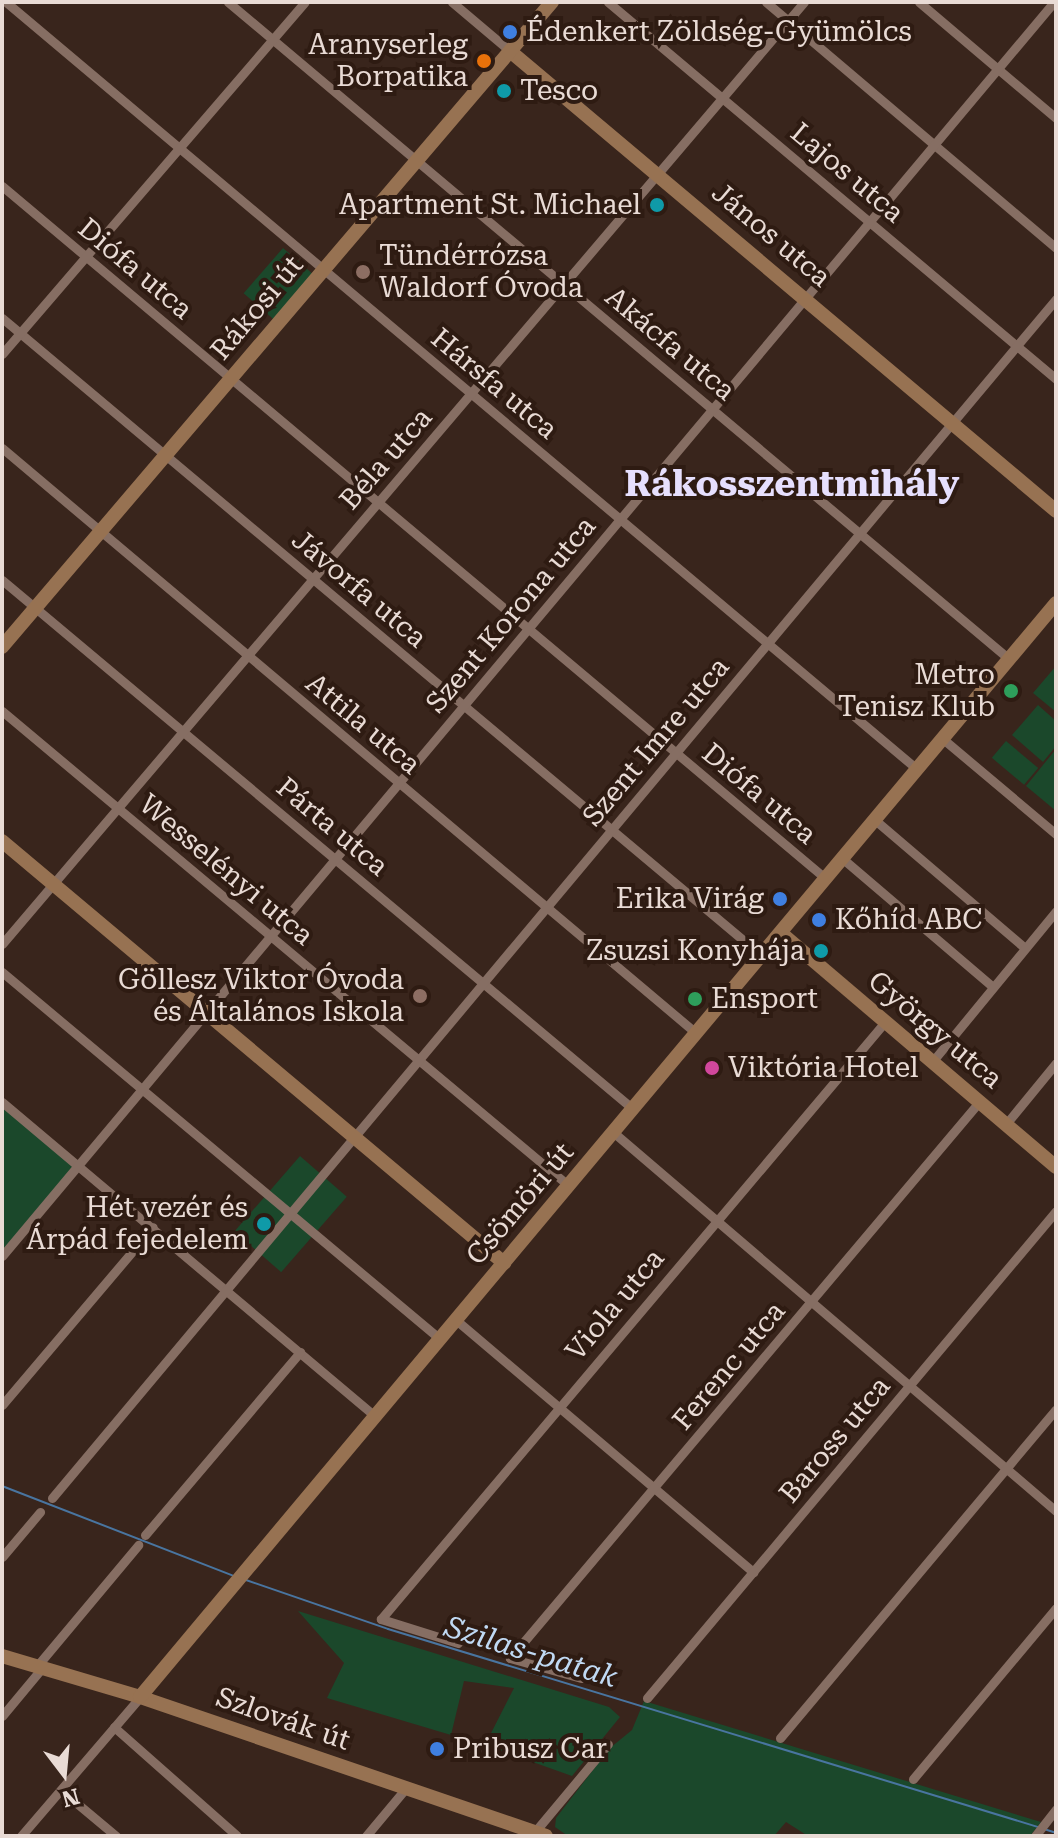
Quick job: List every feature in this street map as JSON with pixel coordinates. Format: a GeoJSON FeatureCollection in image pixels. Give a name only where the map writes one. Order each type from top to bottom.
{"type":"FeatureCollection","features":[{"type":"Feature","properties":{"kind":"main road","name":"Rákosi út"},"geometry":{"type":"LineString","coordinates":[[2,647],[552,2]]}},
{"type":"Feature","properties":{"kind":"main road","name":"János utca"},"geometry":{"type":"LineString","coordinates":[[510,51],[1056,511]]}},
{"type":"Feature","properties":{"kind":"main road","name":"Csömöri út"},"geometry":{"type":"LineString","coordinates":[[140,1697],[1056,603]]}},
{"type":"Feature","properties":{"kind":"main road"},"geometry":{"type":"LineString","coordinates":[[2,841],[504,1263]]}},
{"type":"Feature","properties":{"kind":"main road","name":"György utca"},"geometry":{"type":"LineString","coordinates":[[781,933],[1056,1167]]}},
{"type":"Feature","properties":{"kind":"main road","name":"Szlovák út"},"geometry":{"type":"LineString","coordinates":[[2,1656],[140,1697],[537,1835]]}},
{"type":"Feature","properties":{"kind":"street","name":"Hársfa utca"},"geometry":{"type":"LineString","coordinates":[[6,2],[917,769]]}},
{"type":"Feature","properties":{"kind":"street","name":"Akácfa utca"},"geometry":{"type":"LineString","coordinates":[[228,2],[1009,659]]}},
{"type":"Feature","properties":{"kind":"street"},"geometry":{"type":"LineString","coordinates":[[2,354],[177,147],[305,2]]}},
{"type":"Feature","properties":{"kind":"street","name":"János utca"},"geometry":{"type":"LineString","coordinates":[[452,2],[510,51]]}},
{"type":"Feature","properties":{"kind":"street","name":"Lajos utca"},"geometry":{"type":"LineString","coordinates":[[608,2],[1056,379]]}},
{"type":"Feature","properties":{"kind":"street"},"geometry":{"type":"LineString","coordinates":[[766,2],[1056,248]]}},
{"type":"Feature","properties":{"kind":"street","name":"Béla utca"},"geometry":{"type":"LineString","coordinates":[[2,944],[804,2]]}},
{"type":"Feature","properties":{"kind":"street"},"geometry":{"type":"LineString","coordinates":[[919,2],[1056,118]]}},
{"type":"Feature","properties":{"kind":"street","name":"Szent Korona utca"},"geometry":{"type":"LineString","coordinates":[[2,1256],[1054,2]]}},
{"type":"Feature","properties":{"kind":"street","name":"Diófa utca"},"geometry":{"type":"LineString","coordinates":[[2,186],[826,879]]}},
{"type":"Feature","properties":{"kind":"street","name":"Szent Imre utca"},"geometry":{"type":"LineString","coordinates":[[225,1290],[1056,299]]}},
{"type":"Feature","properties":{"kind":"street","name":"Jávorfa utca"},"geometry":{"type":"LineString","coordinates":[[2,318],[762,956]]}},
{"type":"Feature","properties":{"kind":"street","name":"Attila utca"},"geometry":{"type":"LineString","coordinates":[[2,448],[696,1033]]}},
{"type":"Feature","properties":{"kind":"street","name":"Párta utca"},"geometry":{"type":"LineString","coordinates":[[2,580],[633,1109]]}},
{"type":"Feature","properties":{"kind":"street","name":"Wesselényi utca"},"geometry":{"type":"LineString","coordinates":[[2,711],[569,1186]]}},
{"type":"Feature","properties":{"kind":"street"},"geometry":{"type":"LineString","coordinates":[[943,739],[1056,834]]}},
{"type":"Feature","properties":{"kind":"street"},"geometry":{"type":"LineString","coordinates":[[875,820],[1025,948]]}},
{"type":"Feature","properties":{"kind":"street"},"geometry":{"type":"LineString","coordinates":[[843,859],[993,987]]}},
{"type":"Feature","properties":{"kind":"street"},"geometry":{"type":"LineString","coordinates":[[932,1062],[1056,911]]}},
{"type":"Feature","properties":{"kind":"street"},"geometry":{"type":"LineString","coordinates":[[2,972],[440,1339]]}},
{"type":"Feature","properties":{"kind":"street","name":"Viola utca"},"geometry":{"type":"LineString","coordinates":[[458,1643],[381,1619],[885,1022]]}},
{"type":"Feature","properties":{"kind":"street"},"geometry":{"type":"LineString","coordinates":[[1006,1124],[1056,1063]]}},
{"type":"Feature","properties":{"kind":"street"},"geometry":{"type":"LineString","coordinates":[[2,1102],[375,1416]]}},
{"type":"Feature","properties":{"kind":"street","name":"Ferenc utca"},"geometry":{"type":"LineString","coordinates":[[581,1678],[510,1658],[979,1102]]}},
{"type":"Feature","properties":{"kind":"street"},"geometry":{"type":"LineString","coordinates":[[613,1132],[1056,1511]]}},
{"type":"Feature","properties":{"kind":"street","name":"Baross utca"},"geometry":{"type":"LineString","coordinates":[[647,1698],[1056,1211]]}},
{"type":"Feature","properties":{"kind":"street"},"geometry":{"type":"LineString","coordinates":[[2,1405],[153,1227]]}},
{"type":"Feature","properties":{"kind":"street"},"geometry":{"type":"LineString","coordinates":[[52,1498],[225,1290]]}},
{"type":"Feature","properties":{"kind":"street"},"geometry":{"type":"LineString","coordinates":[[456,1320],[753,1572]]}},
{"type":"Feature","properties":{"kind":"street"},"geometry":{"type":"LineString","coordinates":[[145,1535],[300,1352]]}},
{"type":"Feature","properties":{"kind":"street"},"geometry":{"type":"LineString","coordinates":[[780,1738],[1056,1409]]}},
{"type":"Feature","properties":{"kind":"street"},"geometry":{"type":"LineString","coordinates":[[2,1557],[40,1512]]}},
{"type":"Feature","properties":{"kind":"street"},"geometry":{"type":"LineString","coordinates":[[2,1716],[138,1545]]}},
{"type":"Feature","properties":{"kind":"street"},"geometry":{"type":"LineString","coordinates":[[913,1779],[1056,1608]]}},
{"type":"Feature","properties":{"kind":"street","name":"Csömöri út"},"geometry":{"type":"LineString","coordinates":[[21,1836],[140,1697]]}},
{"type":"Feature","properties":{"kind":"street"},"geometry":{"type":"LineString","coordinates":[[114,1727],[238,1835]]}},
{"type":"Feature","properties":{"kind":"street"},"geometry":{"type":"LineString","coordinates":[[537,1835],[608,1744]]}},
{"type":"Feature","properties":{"kind":"street"},"geometry":{"type":"LineString","coordinates":[[366,1836],[406,1788]]}},
{"type":"Feature","properties":{"kind":"street"},"geometry":{"type":"LineString","coordinates":[[61,1790],[116,1836]]}},
{"type":"Feature","properties":{"kind":"street"},"geometry":{"type":"LineString","coordinates":[[1035,1836],[1049,1822],[1056,1809]]}},
{"type":"Feature","properties":{"kind":"green space"},"geometry":{"type":"Polygon","coordinates":[[[283,248],[314,275],[275,320],[244,293],[283,248]]]}},
{"type":"Feature","properties":{"kind":"green space"},"geometry":{"type":"Polygon","coordinates":[[[1056,666],[1056,712],[1033,693],[1056,666]]]}},
{"type":"Feature","properties":{"kind":"green space"},"geometry":{"type":"Polygon","coordinates":[[[1038,705],[1056,721],[1056,746],[1043,762],[1012,735],[1038,705]]]}},
{"type":"Feature","properties":{"kind":"green space"},"geometry":{"type":"Polygon","coordinates":[[[1006,741],[1038,768],[1024,785],[992,758],[1006,741]]]}},
{"type":"Feature","properties":{"kind":"green space"},"geometry":{"type":"Polygon","coordinates":[[[1056,749],[1056,811],[1026,786],[1056,749]]]}},
{"type":"Feature","properties":{"kind":"green space"},"geometry":{"type":"Polygon","coordinates":[[[2,1102],[77,1165],[2,1256],[2,1102]]]}},
{"type":"Feature","properties":{"kind":"green space"},"geometry":{"type":"Polygon","coordinates":[[[300,1156],[347,1197],[281,1272],[234,1231],[300,1156]]]}},
{"type":"Feature","properties":{"kind":"green space"},"geometry":{"type":"Polygon","coordinates":[[[298,1611],[609,1707],[620,1717],[572,1776],[485,1745],[514,1688],[464,1681],[451,1735],[327,1698],[344,1663],[298,1611]]]}},
{"type":"Feature","properties":{"kind":"green space"},"geometry":{"type":"Polygon","coordinates":[[[644,1701],[1041,1822],[1030,1836],[808,1836],[786,1822],[774,1836],[568,1836],[555,1827],[556,1818],[610,1748],[632,1730],[644,1701]]]}},
{"type":"Feature","properties":{"kind":"waterway","name":"Szilas-patak"},"geometry":{"type":"LineString","coordinates":[[2,1486],[232,1575]]}},
{"type":"Feature","properties":{"kind":"waterway","name":"Szilas-patak"},"geometry":{"type":"LineString","coordinates":[[246,1580],[388,1629],[1038,1827]]}},
{"type":"Feature","properties":{"kind":"waterway","name":"Szilas-patak"},"geometry":{"type":"LineString","coordinates":[[1044,1829],[1056,1833]]}},
{"type":"Feature","properties":{"kind":"place","name":"Édenkert Zöldség-Gyümölcs"},"geometry":{"type":"Point","coordinates":[510,32]}},
{"type":"Feature","properties":{"kind":"place","name":"Aranyserleg Borpatika"},"geometry":{"type":"Point","coordinates":[484,61]}},
{"type":"Feature","properties":{"kind":"place","name":"Tesco"},"geometry":{"type":"Point","coordinates":[504,91]}},
{"type":"Feature","properties":{"kind":"place","name":"Apartment St. Michael"},"geometry":{"type":"Point","coordinates":[657,205]}},
{"type":"Feature","properties":{"kind":"place","name":"Tündérrózsa Waldorf Óvoda"},"geometry":{"type":"Point","coordinates":[363,272]}},
{"type":"Feature","properties":{"kind":"place","name":"Metro Tenisz Klub"},"geometry":{"type":"Point","coordinates":[1011,691]}},
{"type":"Feature","properties":{"kind":"place","name":"Erika Virág"},"geometry":{"type":"Point","coordinates":[780,899]}},
{"type":"Feature","properties":{"kind":"place","name":"Kőhíd ABC"},"geometry":{"type":"Point","coordinates":[819,920]}},
{"type":"Feature","properties":{"kind":"place","name":"Zsuzsi Konyhája"},"geometry":{"type":"Point","coordinates":[821,951]}},
{"type":"Feature","properties":{"kind":"place","name":"Göllesz Viktor Óvoda és Általános Iskola"},"geometry":{"type":"Point","coordinates":[420,996]}},
{"type":"Feature","properties":{"kind":"place","name":"Ensport"},"geometry":{"type":"Point","coordinates":[695,999]}},
{"type":"Feature","properties":{"kind":"place","name":"Viktória Hotel"},"geometry":{"type":"Point","coordinates":[712,1068]}},
{"type":"Feature","properties":{"kind":"place","name":"Hét vezér és Árpád fejedelem"},"geometry":{"type":"Point","coordinates":[264,1224]}},
{"type":"Feature","properties":{"kind":"place","name":"Pribusz Car"},"geometry":{"type":"Point","coordinates":[437,1749]}},
{"type":"Feature","properties":{"kind":"district","name":"Rákosszentmihály"},"geometry":{"type":"Point","coordinates":[792,485]}}]}
